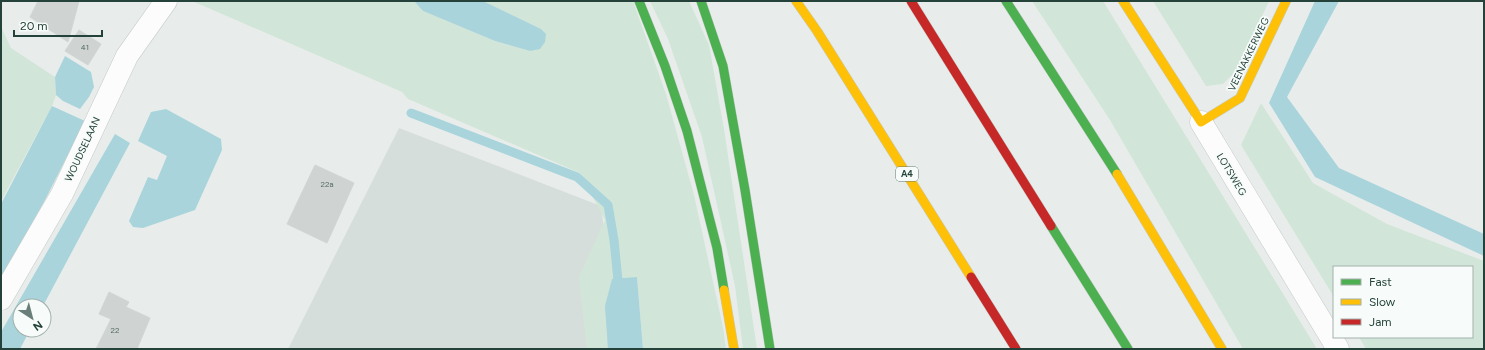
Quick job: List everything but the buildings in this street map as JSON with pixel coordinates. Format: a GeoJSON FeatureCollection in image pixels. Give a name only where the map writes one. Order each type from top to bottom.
{"type":"FeatureCollection","features":[{"type":"Feature","properties":{"kind":"main road"},"geometry":{"type":"LineString","coordinates":[[640,1],[665,66],[689,139],[717,248],[734,349]]}},
{"type":"Feature","properties":{"kind":"main road"},"geometry":{"type":"LineString","coordinates":[[701,1],[723,66],[745,190],[770,349]]}},
{"type":"Feature","properties":{"kind":"main road","name":"A4"},"geometry":{"type":"LineString","coordinates":[[796,1],[817,31],[1016,349]]}},
{"type":"Feature","properties":{"kind":"main road"},"geometry":{"type":"LineString","coordinates":[[911,1],[1128,349]]}},
{"type":"Feature","properties":{"kind":"main road"},"geometry":{"type":"LineString","coordinates":[[1006,1],[1090,132],[1192,297],[1222,349]]}},
{"type":"Feature","properties":{"kind":"main road","name":"LOTSWEG"},"geometry":{"type":"LineString","coordinates":[[1123,1],[1201,122]]}},
{"type":"Feature","properties":{"kind":"main road","name":"VEENAKKERWEG"},"geometry":{"type":"LineString","coordinates":[[1201,122],[1240,98],[1286,1]]}},
{"type":"Feature","properties":{"kind":"main road"},"geometry":{"type":"LineString","coordinates":[[1192,297],[1217,349]]}},
{"type":"Feature","properties":{"kind":"street","name":"WOUDSELAAN"},"geometry":{"type":"LineString","coordinates":[[1,298],[62,194],[127,56],[166,1]]}},
{"type":"Feature","properties":{"kind":"street","name":"LOTSWEG"},"geometry":{"type":"LineString","coordinates":[[1201,122],[1338,349]]}},
{"type":"Feature","properties":{"kind":"shaded area"},"geometry":{"type":"Polygon","coordinates":[[[399,128],[601,206],[619,349],[288,349],[399,128]]]}},
{"type":"Feature","properties":{"kind":"green space"},"geometry":{"type":"Polygon","coordinates":[[[192,1],[414,1],[423,11],[495,41],[530,51],[541,29],[483,1],[633,1],[666,94],[694,195],[723,327],[726,349],[643,349],[637,277],[605,306],[608,349],[587,349],[579,277],[605,220],[580,173],[408,99],[402,92],[192,1]]]}},
{"type":"Feature","properties":{"kind":"green space"},"geometry":{"type":"Polygon","coordinates":[[[650,1],[689,1],[709,45],[724,129],[757,349],[743,349],[735,286],[702,137],[668,39],[650,1]]]}},
{"type":"Feature","properties":{"kind":"green space"},"geometry":{"type":"Polygon","coordinates":[[[1032,1],[1103,1],[1317,349],[1243,349],[1110,120],[1032,1]]]}},
{"type":"Feature","properties":{"kind":"green space"},"geometry":{"type":"Polygon","coordinates":[[[1153,1],[1269,1],[1237,70],[1223,84],[1206,86],[1153,1]]]}},
{"type":"Feature","properties":{"kind":"green space"},"geometry":{"type":"Polygon","coordinates":[[[1,27],[11,48],[55,77],[56,95],[52,106],[1,201],[1,27]]]}},
{"type":"Feature","properties":{"kind":"green space"},"geometry":{"type":"Polygon","coordinates":[[[1261,103],[1313,183],[1387,224],[1484,261],[1484,349],[1366,349],[1360,338],[1473,338],[1473,266],[1333,266],[1333,295],[1241,145],[1261,103]]]}},
{"type":"Feature","properties":{"kind":"water"},"geometry":{"type":"Polygon","coordinates":[[[414,1],[483,1],[541,29],[546,34],[545,42],[540,49],[530,51],[495,41],[423,11],[414,1]]]}},
{"type":"Feature","properties":{"kind":"water"},"geometry":{"type":"Polygon","coordinates":[[[1315,1],[1339,1],[1287,97],[1339,168],[1484,234],[1484,256],[1315,177],[1269,103],[1315,1]]]}},
{"type":"Feature","properties":{"kind":"water"},"geometry":{"type":"Polygon","coordinates":[[[65,56],[91,72],[94,87],[80,109],[63,101],[56,95],[55,77],[65,56]]]}},
{"type":"Feature","properties":{"kind":"water"},"geometry":{"type":"Polygon","coordinates":[[[52,106],[85,121],[45,200],[1,278],[1,204],[52,106]]]}},
{"type":"Feature","properties":{"kind":"water"},"geometry":{"type":"Polygon","coordinates":[[[166,109],[221,139],[222,150],[195,210],[143,228],[133,227],[129,221],[148,177],[157,180],[167,156],[138,141],[151,112],[166,109]]]}},
{"type":"Feature","properties":{"kind":"water"},"geometry":{"type":"Polygon","coordinates":[[[115,134],[130,143],[47,298],[21,298],[115,134]]]}},
{"type":"Feature","properties":{"kind":"water"},"geometry":{"type":"Polygon","coordinates":[[[637,277],[643,349],[608,349],[605,306],[612,279],[637,277]]]}},
{"type":"Feature","properties":{"kind":"water"},"geometry":{"type":"Polygon","coordinates":[[[12,313],[12,338],[26,338],[20,349],[1,349],[1,332],[12,313]]]}},
{"type":"Feature","properties":{"kind":"waterway"},"geometry":{"type":"LineString","coordinates":[[411,113],[577,177],[608,205],[614,240],[619,291]]}},
{"type":"Feature","properties":{"kind":"traffic: fast"},"geometry":{"type":"LineString","coordinates":[[639,1],[665,66],[687,131],[717,248],[724,290]]}},
{"type":"Feature","properties":{"kind":"traffic: fast"},"geometry":{"type":"LineString","coordinates":[[701,1],[723,66],[745,190],[770,349]]}},
{"type":"Feature","properties":{"kind":"traffic: fast"},"geometry":{"type":"LineString","coordinates":[[1006,1],[1117,174]]}},
{"type":"Feature","properties":{"kind":"traffic: fast"},"geometry":{"type":"LineString","coordinates":[[1051,226],[1128,349]]}},
{"type":"Feature","properties":{"kind":"traffic: slow"},"geometry":{"type":"LineString","coordinates":[[796,1],[817,31],[971,277]]}},
{"type":"Feature","properties":{"kind":"traffic: slow"},"geometry":{"type":"LineString","coordinates":[[1123,1],[1201,122],[1240,98],[1286,1]]}},
{"type":"Feature","properties":{"kind":"traffic: slow"},"geometry":{"type":"LineString","coordinates":[[1117,174],[1222,349]]}},
{"type":"Feature","properties":{"kind":"traffic: slow"},"geometry":{"type":"LineString","coordinates":[[724,290],[734,349]]}},
{"type":"Feature","properties":{"kind":"traffic: jam"},"geometry":{"type":"LineString","coordinates":[[911,1],[1051,226]]}},
{"type":"Feature","properties":{"kind":"traffic: jam"},"geometry":{"type":"LineString","coordinates":[[971,277],[1016,349]]}}]}
